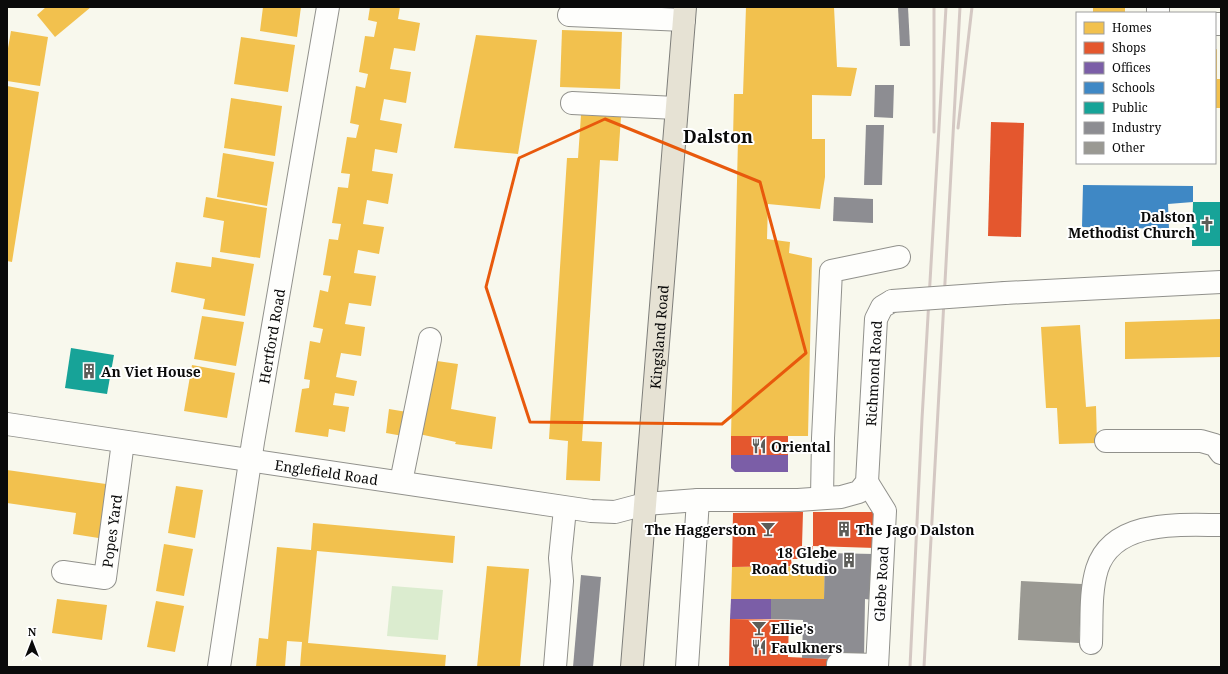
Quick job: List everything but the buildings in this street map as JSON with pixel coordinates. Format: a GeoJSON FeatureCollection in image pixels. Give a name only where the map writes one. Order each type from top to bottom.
{"type":"FeatureCollection","features":[{"type":"Feature","properties":{"kind":"highway","name":"Kingsland Road"},"geometry":{"type":"LineString","coordinates":[[632,667],[684,14]]}},
{"type":"Feature","properties":{"kind":"street","name":"Hertford Road"},"geometry":{"type":"LineString","coordinates":[[219,667],[250,460],[328,7]]}},
{"type":"Feature","properties":{"kind":"street"},"geometry":{"type":"LineString","coordinates":[[569,15],[684,14]]}},
{"type":"Feature","properties":{"kind":"street"},"geometry":{"type":"LineString","coordinates":[[572,103],[676,108]]}},
{"type":"Feature","properties":{"kind":"street"},"geometry":{"type":"LineString","coordinates":[[822,498],[822,438],[831,271],[899,257]]}},
{"type":"Feature","properties":{"kind":"street","name":"Richmond Road"},"geometry":{"type":"LineString","coordinates":[[868,482],[876,319],[882,307],[892,301],[1005,292],[1221,282]]}},
{"type":"Feature","properties":{"kind":"street"},"geometry":{"type":"LineString","coordinates":[[401,482],[430,339]]}},
{"type":"Feature","properties":{"kind":"street","name":"Englefield Road"},"geometry":{"type":"LineString","coordinates":[[7,424],[401,482],[565,509],[615,512],[645,504]]}},
{"type":"Feature","properties":{"kind":"street"},"geometry":{"type":"LineString","coordinates":[[1106,441],[1201,441],[1215,445],[1221,453]]}},
{"type":"Feature","properties":{"kind":"street","name":"Popes Yard"},"geometry":{"type":"LineString","coordinates":[[63,572],[105,578],[123,442]]}},
{"type":"Feature","properties":{"kind":"street"},"geometry":{"type":"LineString","coordinates":[[645,504],[698,500],[798,500],[841,497],[859,492],[868,482]]}},
{"type":"Feature","properties":{"kind":"street","name":"Glebe Road"},"geometry":{"type":"LineString","coordinates":[[868,482],[884,511],[877,666]]}},
{"type":"Feature","properties":{"kind":"street"},"geometry":{"type":"LineString","coordinates":[[687,667],[698,500]]}},
{"type":"Feature","properties":{"kind":"street"},"geometry":{"type":"LineString","coordinates":[[555,667],[562,581],[560,558],[565,509]]}},
{"type":"Feature","properties":{"kind":"street"},"geometry":{"type":"LineString","coordinates":[[1091,643],[1094,581],[1097,568],[1112,546],[1125,536],[1153,527],[1221,525]]}},
{"type":"Feature","properties":{"kind":"street"},"geometry":{"type":"LineString","coordinates":[[838,667],[838,664],[877,666]]}},
{"type":"Feature","properties":{"kind":"highlighted area"},"geometry":{"type":"Polygon","coordinates":[[[605,119],[760,182],[806,353],[722,424],[530,422],[486,287],[519,158],[605,119]]]}},
{"type":"Feature","properties":{"kind":"green space"},"geometry":{"type":"Polygon","coordinates":[[[392,586],[443,590],[438,640],[387,636],[392,586]]]}},
{"type":"Feature","properties":{"kind":"railway"},"geometry":{"type":"LineString","coordinates":[[934,7],[934,132]]}},
{"type":"Feature","properties":{"kind":"railway"},"geometry":{"type":"LineString","coordinates":[[910,667],[922,419],[946,7]]}},
{"type":"Feature","properties":{"kind":"railway"},"geometry":{"type":"LineString","coordinates":[[924,667],[960,7]]}},
{"type":"Feature","properties":{"kind":"railway"},"geometry":{"type":"LineString","coordinates":[[958,128],[972,7]]}},
{"type":"Feature","properties":{"kind":"place","name":"Dalston Methodist Church"},"geometry":{"type":"Point","coordinates":[1207,224]}},
{"type":"Feature","properties":{"kind":"place","name":"An Viet House"},"geometry":{"type":"Point","coordinates":[89,371]}},
{"type":"Feature","properties":{"kind":"place","name":"Oriental"},"geometry":{"type":"Point","coordinates":[759,446]}},
{"type":"Feature","properties":{"kind":"place","name":"The Haggerston"},"geometry":{"type":"Point","coordinates":[768,529]}},
{"type":"Feature","properties":{"kind":"place","name":"The Jago Dalston"},"geometry":{"type":"Point","coordinates":[844,529]}},
{"type":"Feature","properties":{"kind":"place","name":"18 Glebe Road Studio"},"geometry":{"type":"Point","coordinates":[849,560]}},
{"type":"Feature","properties":{"kind":"place","name":"Ellie's"},"geometry":{"type":"Point","coordinates":[759,628]}},
{"type":"Feature","properties":{"kind":"place","name":"Faulkners"},"geometry":{"type":"Point","coordinates":[759,647]}},
{"type":"Feature","properties":{"kind":"district","name":"Dalston"},"geometry":{"type":"Point","coordinates":[718,136]}}]}
